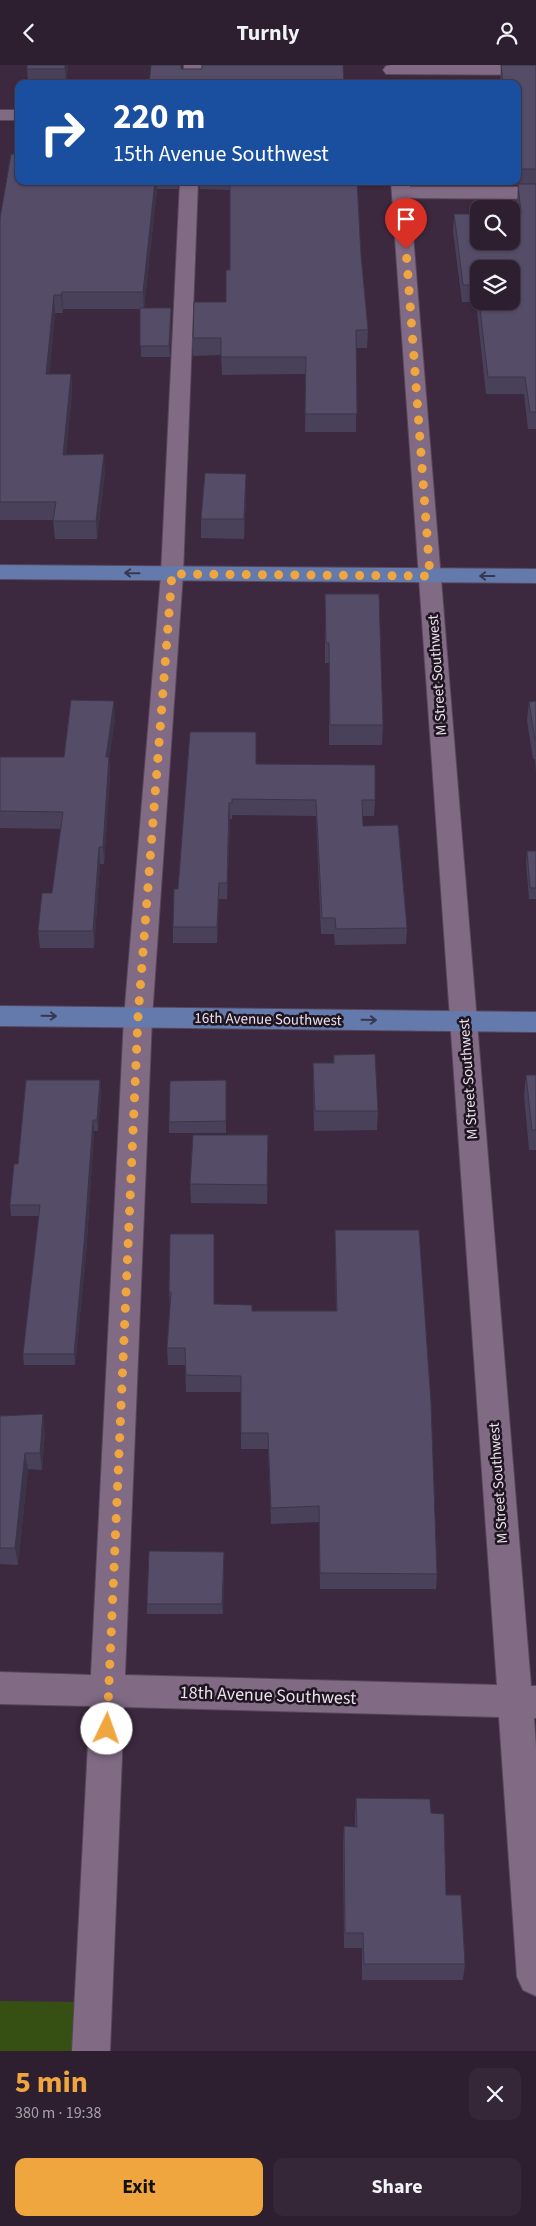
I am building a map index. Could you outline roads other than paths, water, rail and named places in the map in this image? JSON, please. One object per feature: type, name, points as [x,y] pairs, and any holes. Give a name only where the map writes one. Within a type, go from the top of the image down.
[{"type":"main road","points":[[0,572],[536,576]]},
{"type":"main road","name":"16th Avenue Southwest","points":[[0,1016],[536,1022]]},
{"type":"street","points":[[192,65],[192,80]]},
{"type":"street","points":[[392,73],[536,70]]},
{"type":"street","points":[[0,115],[15,115]]},
{"type":"street","points":[[91,2051],[109,1690],[138,1017],[172,574],[189,185]]},
{"type":"street","points":[[401,187],[536,193]]},
{"type":"street","name":"M Street Southwest","points":[[401,187],[464,1021],[525,1701],[536,1977]]},
{"type":"street","name":"18th Avenue Southwest","points":[[0,1688],[525,1701]]}]
